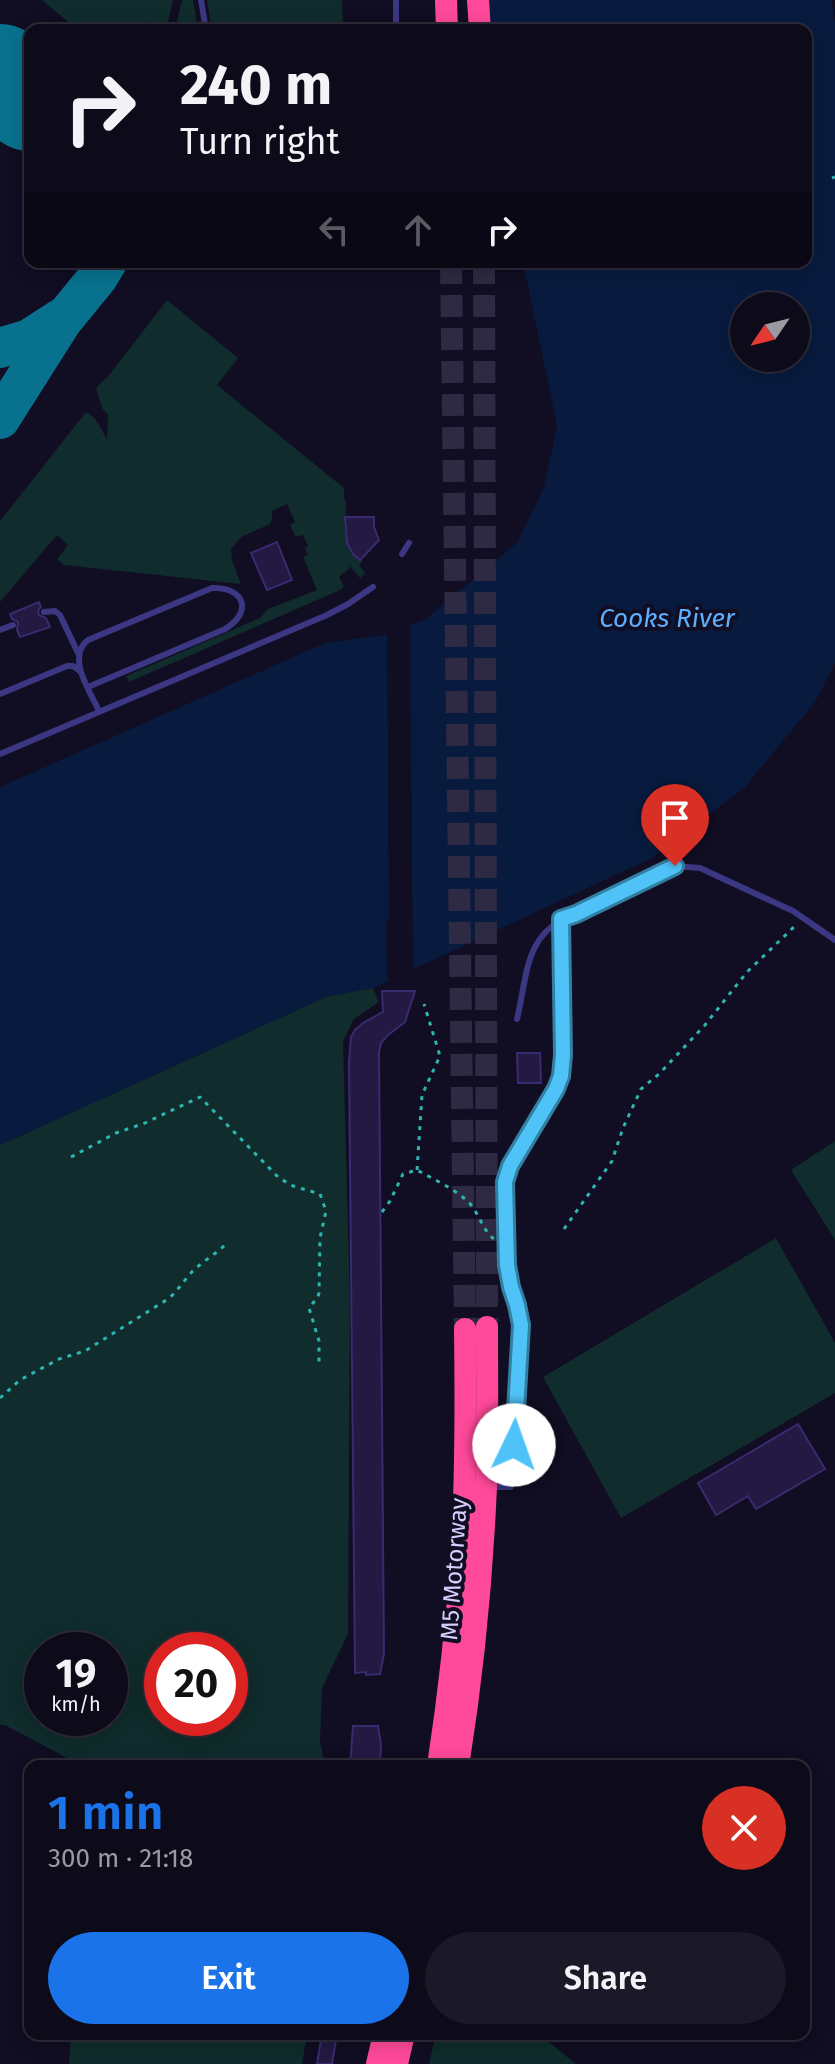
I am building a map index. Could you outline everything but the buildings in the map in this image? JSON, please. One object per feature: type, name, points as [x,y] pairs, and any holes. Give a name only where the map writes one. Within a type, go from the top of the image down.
[{"type":"highway","points":[[446,0],[447,24]]},
{"type":"highway","points":[[478,0],[480,24]]},
{"type":"highway","name":"M5 Motorway","points":[[459,1760],[475,1635],[478,1468],[476,1328]]},
{"type":"highway","name":"M5 Motorway","points":[[439,1760],[462,1545],[478,1468]]},
{"type":"highway","points":[[377,2064],[383,2040]]},
{"type":"highway","points":[[397,2064],[403,2040]]},
{"type":"lane","points":[[201,0],[205,24]]},
{"type":"lane","points":[[396,0],[396,24]]},
{"type":"lane","points":[[402,554],[409,543]]},
{"type":"lane","points":[[0,754],[327,615],[373,587]]},
{"type":"lane","points":[[78,654],[83,644],[95,637],[212,588],[226,588],[241,600],[243,607],[239,619],[225,629],[88,687]]},
{"type":"lane","points":[[44,612],[55,611],[60,615],[99,711]]},
{"type":"lane","points":[[0,630],[13,625]]},
{"type":"lane","points":[[0,694],[67,666],[76,667],[83,674]]},
{"type":"lane","points":[[517,1019],[528,962],[534,946],[547,929],[561,919],[675,866],[700,868],[793,911],[835,940]]},
{"type":"lane","points":[[478,1468],[511,1487],[515,1477],[521,1325],[511,1287],[506,1243],[505,1182],[510,1166],[561,1076],[561,919]]},
{"type":"path","points":[[564,1229],[612,1161],[641,1089],[705,1025],[747,972],[802,919]]},
{"type":"path","points":[[417,1170],[422,1095],[440,1056],[424,1004]]},
{"type":"path","points":[[71,1157],[116,1133],[200,1097],[279,1178],[320,1194],[326,1211],[320,1238],[319,1293],[309,1308],[319,1341],[319,1365]]},
{"type":"path","points":[[382,1212],[403,1174],[417,1170],[452,1190],[473,1207],[491,1238],[506,1243]]},
{"type":"path","points":[[0,1398],[20,1380],[59,1359],[85,1351],[168,1299],[194,1270],[226,1244]]},
{"type":"green space","points":[[42,0],[173,0],[167,24],[150,21],[146,24],[71,24]]},
{"type":"green space","points":[[182,0],[193,0],[197,24],[176,24]]},
{"type":"green space","points":[[207,0],[342,0],[343,24],[211,24]]},
{"type":"green space","points":[[167,300],[238,358],[217,385],[344,488],[348,541],[363,562],[359,565],[365,573],[360,578],[348,564],[350,568],[339,577],[344,587],[338,591],[129,682],[126,676],[260,618],[268,609],[317,590],[303,557],[308,555],[305,548],[308,546],[303,535],[296,537],[290,525],[295,522],[287,504],[272,511],[270,524],[241,537],[231,549],[241,584],[64,565],[57,559],[68,545],[57,535],[0,602],[0,521],[86,412],[96,420],[107,439],[108,414],[103,410],[96,389]]},
{"type":"green space","points":[[373,988],[379,1002],[354,1019],[343,1041],[350,1298],[348,1634],[322,1688],[320,1742],[324,1760],[71,1760],[26,1736],[128,1736],[128,1632],[24,1632],[24,1735],[0,1725],[0,1145],[328,996]]},
{"type":"green space","points":[[835,1141],[835,1240],[791,1170]]},
{"type":"green space","points":[[776,1238],[835,1343],[835,1393],[621,1518],[543,1377]]},
{"type":"green space","points":[[71,2040],[306,2040],[302,2064],[69,2064]]},
{"type":"green space","points":[[435,2040],[546,2040],[576,2064],[429,2064]]},
{"type":"water","name":"Cooks River","points":[[487,0],[831,0],[835,22],[835,663],[815,702],[744,788],[652,858],[373,988],[328,996],[0,1145],[0,787],[325,643],[384,635],[426,619],[517,543],[544,488],[557,426],[524,268],[812,268],[812,24],[489,24]]},
{"type":"pier","points":[[410,621],[413,974],[390,984],[386,921],[389,921],[387,629]]},
{"type":"taxiway","points":[[0,78],[24,97]]},
{"type":"taxiway","points":[[0,419],[62,321],[103,268]]},
{"type":"taxiway","points":[[0,348],[29,339],[60,319]]},
{"type":"runway","points":[[0,75],[24,95]]},
{"type":"tunnel","points":[[451,268],[465,1329]]},
{"type":"tunnel","points":[[484,268],[487,1327]]},
{"type":"route","points":[[514,1445],[521,1325],[507,1265],[505,1182],[510,1166],[561,1076],[561,919],[675,866]]}]
